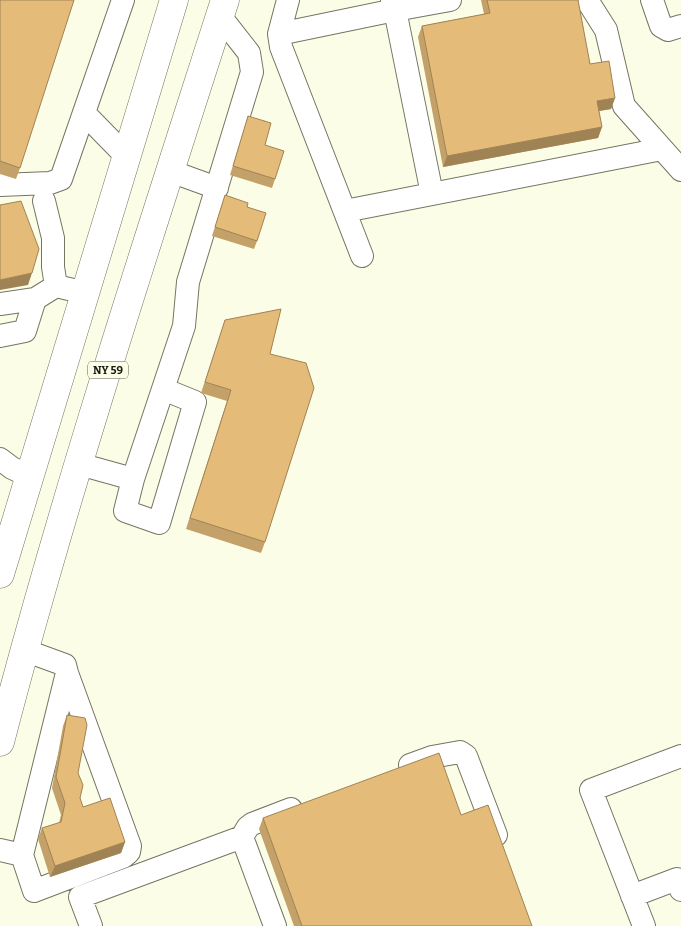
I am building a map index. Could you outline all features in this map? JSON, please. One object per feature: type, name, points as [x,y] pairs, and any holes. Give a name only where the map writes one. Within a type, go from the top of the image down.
[{"type":"main road","points":[[0,574],[174,0]]},
{"type":"main road","name":"NY 59","points":[[0,742],[24,650],[79,464],[222,8]]},
{"type":"street","points":[[0,185],[50,183],[61,179],[123,0]]},
{"type":"street","points":[[288,0],[279,34],[281,47],[362,256]]},
{"type":"street","points":[[279,34],[394,5],[450,0]]},
{"type":"street","points":[[587,0],[606,30],[624,106],[681,170]]},
{"type":"street","points":[[652,0],[661,26],[668,30],[681,26]]},
{"type":"street","points":[[394,5],[432,194]]},
{"type":"street","points":[[163,389],[195,402],[159,523],[125,511],[133,479],[163,389],[184,326],[188,282],[252,72],[248,53],[222,8]]},
{"type":"street","points":[[84,113],[127,157]]},
{"type":"street","points":[[345,212],[662,149]]},
{"type":"street","points":[[170,172],[217,188]]},
{"type":"street","points":[[44,201],[53,238],[53,267],[56,286]]},
{"type":"street","points":[[0,304],[35,299],[56,286],[86,293]]},
{"type":"street","points":[[0,336],[25,331],[35,299]]},
{"type":"street","points":[[0,458],[12,468],[29,476]]},
{"type":"street","points":[[79,464],[133,479]]},
{"type":"street","points":[[24,650],[65,665],[130,846],[129,852],[123,857],[34,891],[22,855],[67,673]]},
{"type":"street","points":[[387,773],[432,757],[460,752],[466,756],[503,855]]},
{"type":"street","points":[[644,926],[591,790],[681,756]]},
{"type":"street","points":[[90,926],[80,897],[242,837],[248,827],[257,822],[306,803]]},
{"type":"street","points":[[242,837],[275,926]]},
{"type":"street","points":[[0,850],[22,855]]},
{"type":"street","points":[[632,896],[677,879],[681,890]]},
{"type":"building","points":[[0,0],[74,0],[20,168],[0,161]]},
{"type":"building","points":[[487,0],[578,0],[590,64],[609,61],[615,98],[597,101],[602,127],[447,156],[422,26],[490,13]]},
{"type":"building","points":[[248,116],[271,123],[265,145],[284,151],[275,179],[233,166]]},
{"type":"building","points":[[225,195],[248,203],[247,207],[266,213],[257,241],[215,227]]},
{"type":"building","points":[[21,201],[39,249],[32,273],[0,280],[0,205]]},
{"type":"building","points":[[281,309],[270,354],[306,363],[314,388],[265,542],[190,518],[231,390],[205,382],[225,320]]},
{"type":"building","points":[[67,715],[85,718],[87,725],[78,773],[83,785],[80,798],[83,807],[110,798],[125,842],[55,866],[42,828],[61,822],[65,803],[56,777]]},
{"type":"building","points":[[439,753],[461,815],[488,805],[532,926],[302,926],[263,818]]}]
